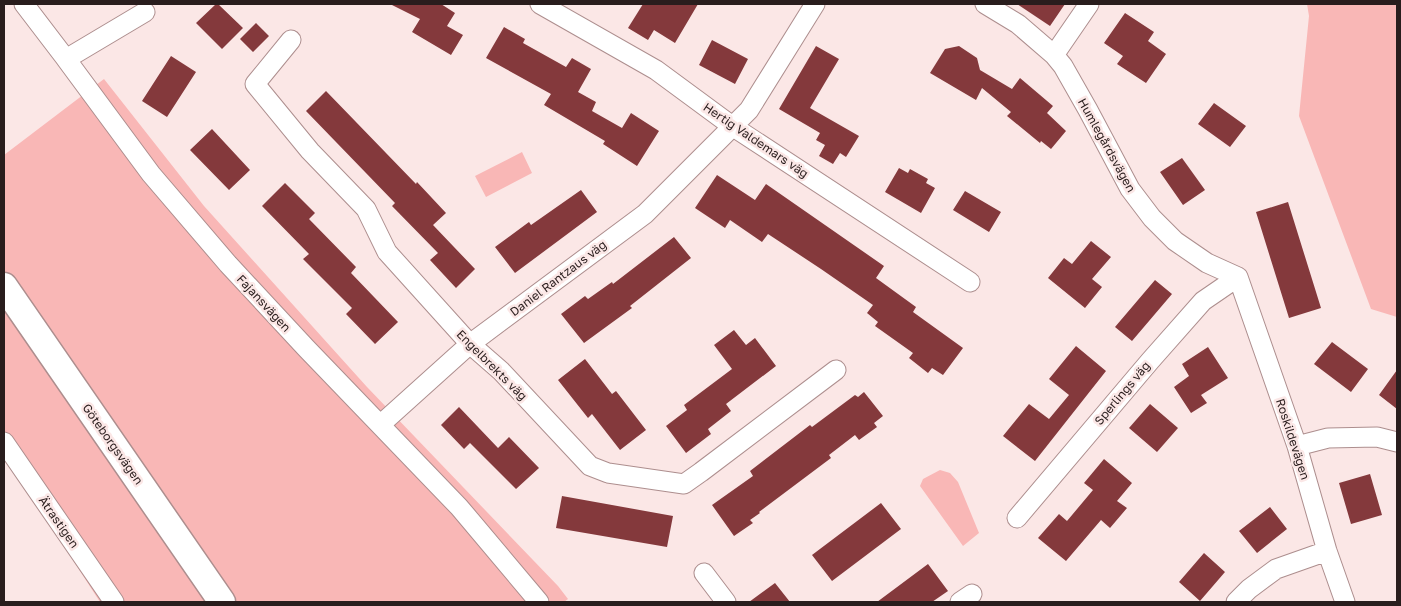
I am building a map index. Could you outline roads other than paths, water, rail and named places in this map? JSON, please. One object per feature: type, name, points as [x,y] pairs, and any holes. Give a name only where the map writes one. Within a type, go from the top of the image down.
[{"type":"main road","name":"Göteborgsvägen","points":[[4,286],[222,602]]},
{"type":"street","name":"Fajansvägen","points":[[24,4],[151,174],[228,264],[459,507],[539,602]]},
{"type":"street","name":"Hertig Valdemars väg","points":[[542,4],[656,70],[732,126],[970,282]]},
{"type":"street","points":[[732,126],[750,110],[815,4]]},
{"type":"street","name":"Humlegårdsvägen","points":[[985,4],[1018,24],[1054,55],[1063,66],[1130,189],[1152,218],[1175,241],[1199,258],[1238,277]]},
{"type":"street","points":[[1054,55],[1089,4]]},
{"type":"street","points":[[66,59],[145,12]]},
{"type":"street","name":"Engelbrekts väg","points":[[291,40],[254,84],[310,151],[366,209],[387,252],[470,344],[501,371],[590,466],[608,473],[684,484],[836,370]]},
{"type":"street","name":"Daniel Rantzaus väg","points":[[380,425],[470,344],[645,214],[732,126]]},
{"type":"street","name":"Roskildevägen","points":[[1238,277],[1297,446],[1327,551],[1345,602]]},
{"type":"street","name":"Sperlings väg","points":[[1017,518],[1150,360],[1203,301],[1238,277]]},
{"type":"street","points":[[1297,446],[1328,438],[1377,437],[1397,442]]},
{"type":"street","name":"Ätrastigen","points":[[4,442],[114,602]]},
{"type":"street","points":[[1236,602],[1249,589],[1276,569],[1327,551]]},
{"type":"street","points":[[704,573],[726,602]]}]
